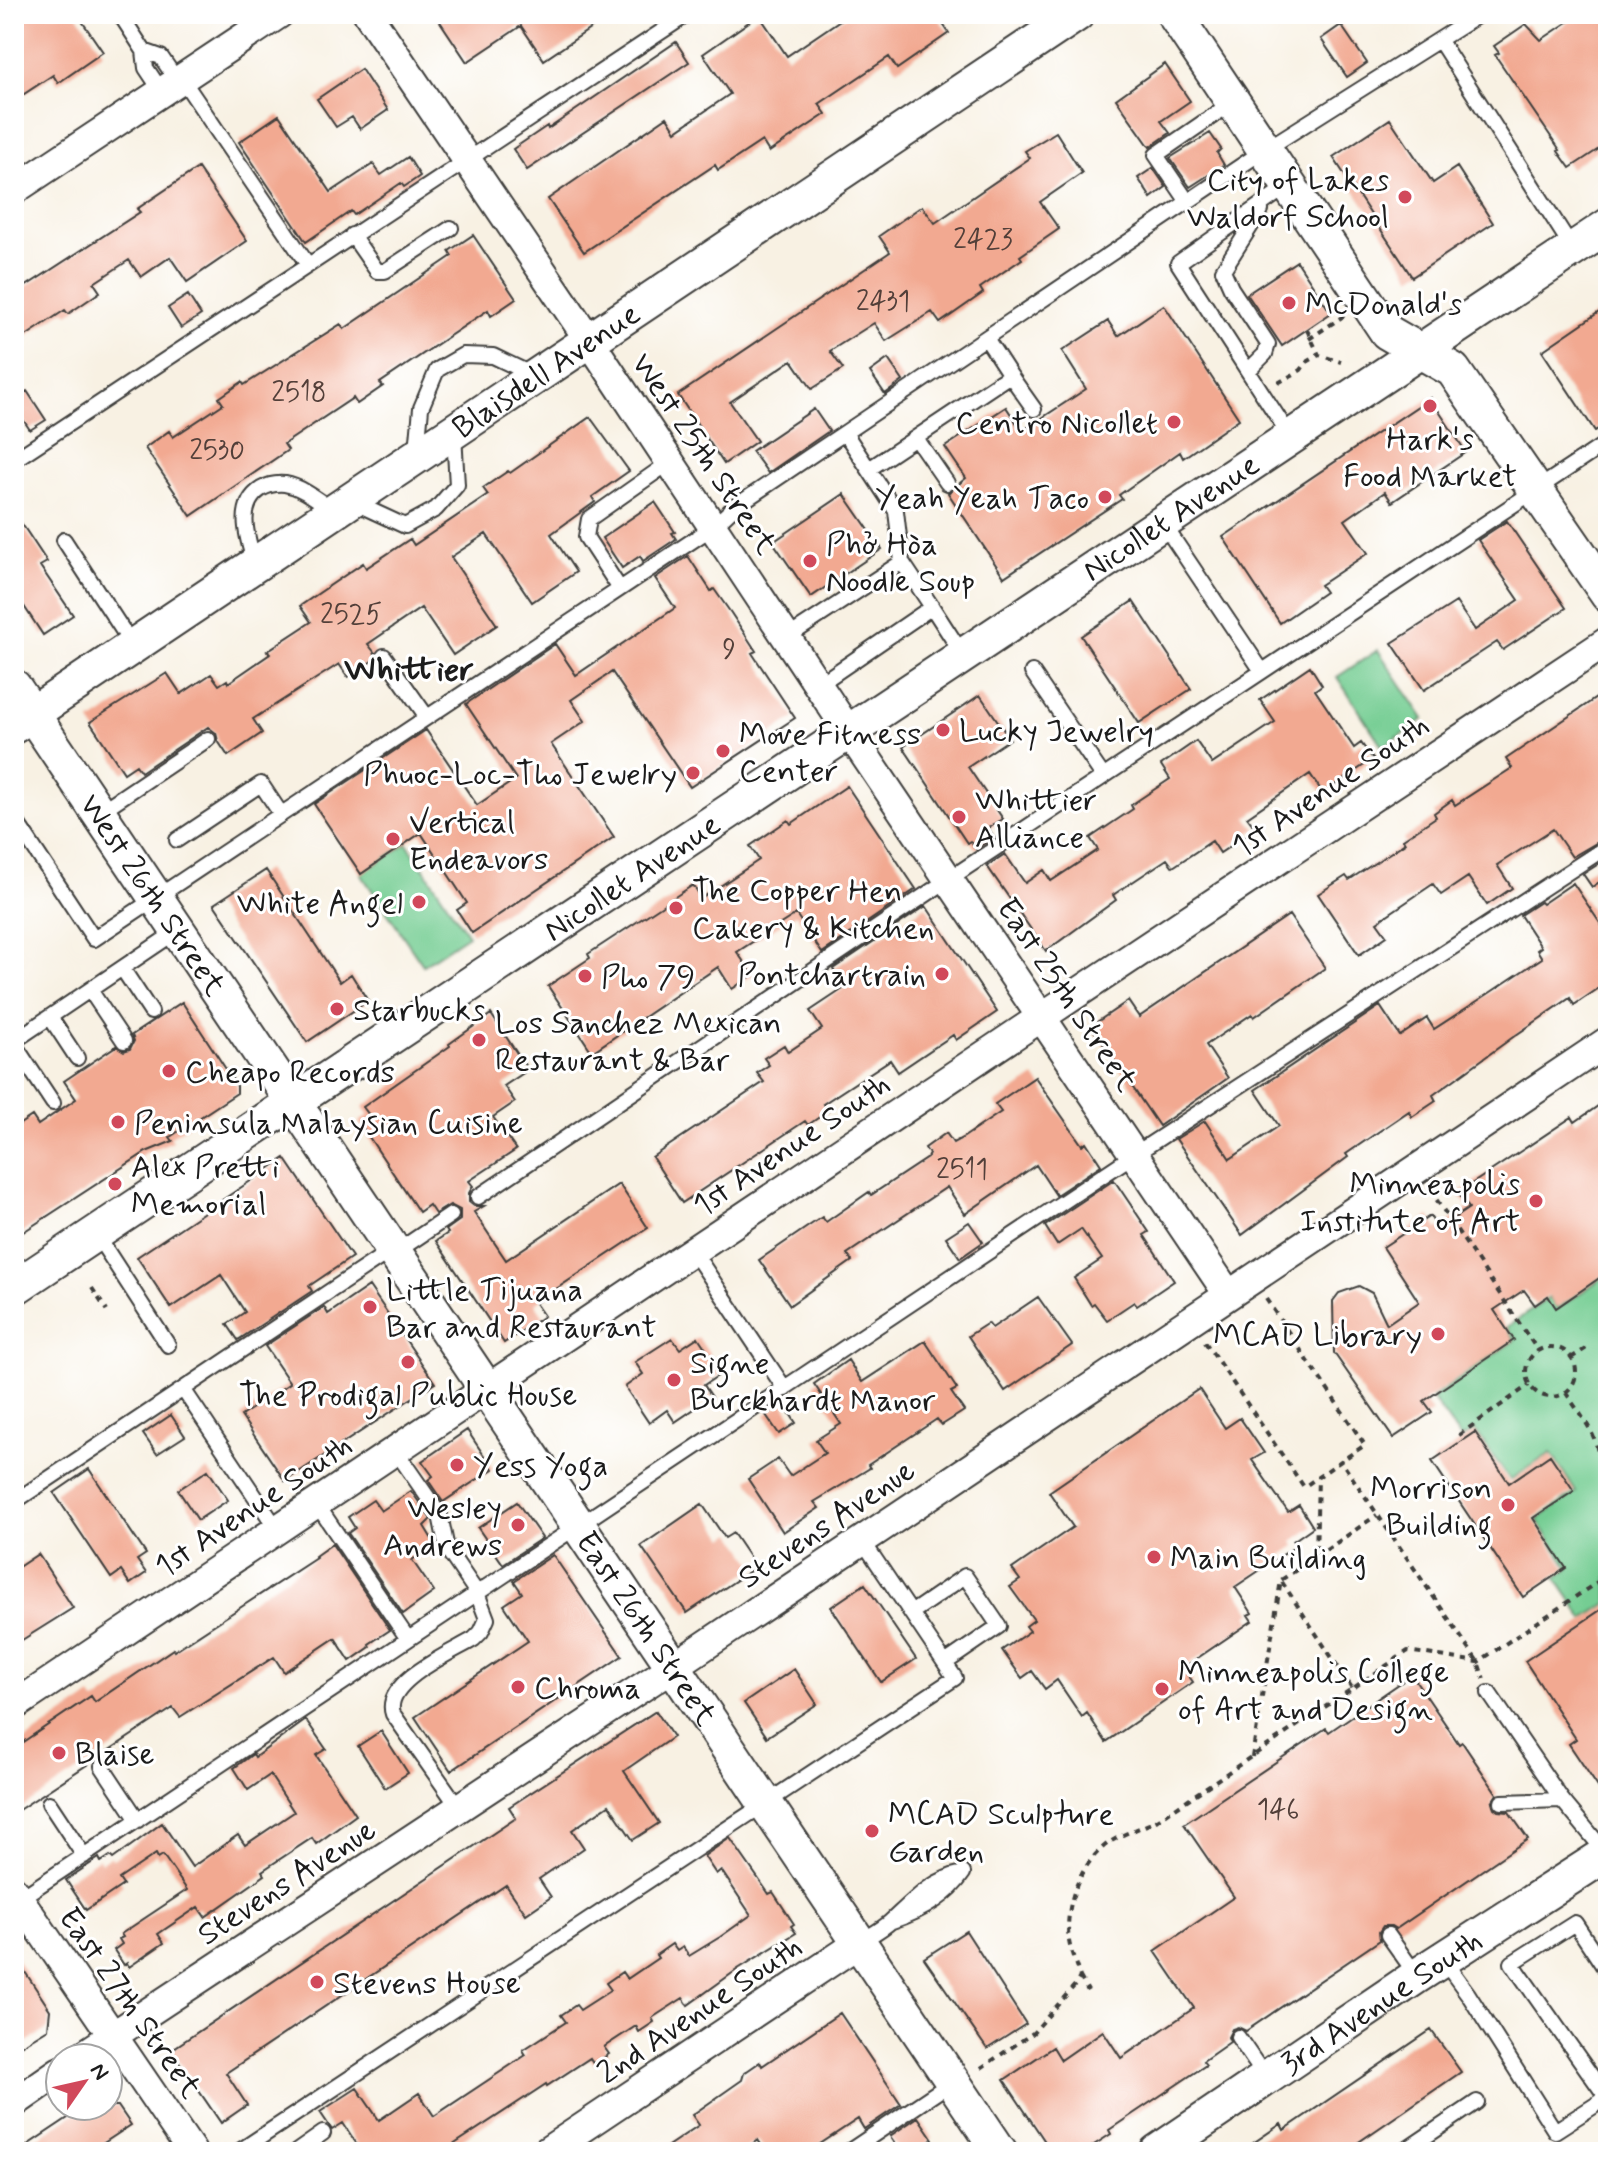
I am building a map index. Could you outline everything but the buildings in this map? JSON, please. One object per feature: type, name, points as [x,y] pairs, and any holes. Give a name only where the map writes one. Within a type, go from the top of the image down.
[{"type":"street","points":[[14,190],[279,14]]},
{"type":"street","name":"West 25th Street","points":[[368,14],[849,732]]},
{"type":"street","name":"Blaisdell Avenue","points":[[20,709],[133,647],[1077,14]]},
{"type":"street","points":[[1174,14],[1266,149],[1279,192],[1387,332],[1453,370],[1608,595]]},
{"type":"street","name":"Nicollet Avenue","points":[[15,1286],[1608,226]]},
{"type":"street","name":"1st Avenue South","points":[[14,1706],[1608,641]]},
{"type":"street","name":"West 26th Street","points":[[20,709],[98,813],[293,1103]]},
{"type":"street","name":"East 25th Street","points":[[849,732],[1228,1294]]},
{"type":"street","name":"Stevens Avenue","points":[[103,2042],[672,1667],[1608,1041]]},
{"type":"street","name":"East 26th Street","points":[[293,1103],[859,1943],[967,2075],[1000,2152]]},
{"type":"street","name":"3rd Avenue South","points":[[1157,2152],[1430,1968],[1608,1854]]},
{"type":"street","name":"East 27th Street","points":[[20,1909],[113,2035],[192,2152]]},
{"type":"street","name":"2nd Avenue South","points":[[546,2152],[859,1943]]},
{"type":"street","points":[[14,2103],[44,2082]]},
{"type":"lane","points":[[120,14],[144,51],[161,57],[174,84],[308,265]]},
{"type":"lane","points":[[14,460],[688,14]]},
{"type":"lane","points":[[14,818],[94,939],[713,527],[733,508],[1266,149],[1480,14]]},
{"type":"lane","points":[[1440,41],[1573,249]]},
{"type":"lane","points":[[1188,202],[1156,155],[1233,102]]},
{"type":"lane","points":[[1279,192],[1178,263],[1290,436]]},
{"type":"lane","points":[[1248,371],[1265,354],[1268,344],[1231,288],[1223,270],[1279,192]]},
{"type":"lane","points":[[352,235],[377,271],[385,271],[451,228]]},
{"type":"lane","points":[[986,338],[1034,409]]},
{"type":"lane","points":[[416,456],[421,408],[437,370],[463,355],[493,356],[535,376]]},
{"type":"lane","points":[[869,469],[1010,375]]},
{"type":"lane","points":[[255,565],[246,513],[248,502],[264,487],[287,484],[405,526],[436,509],[457,485],[454,431]]},
{"type":"lane","points":[[845,433],[896,511],[902,562],[963,656]]},
{"type":"lane","points":[[916,438],[947,483]]},
{"type":"lane","points":[[478,1197],[1103,776],[1608,442]]},
{"type":"lane","points":[[620,589],[586,537],[589,519],[670,462]]},
{"type":"lane","points":[[1162,522],[1262,671]]},
{"type":"lane","points":[[64,540],[133,647]]},
{"type":"lane","points":[[786,638],[902,562]]},
{"type":"lane","points":[[818,685],[932,607]]},
{"type":"lane","points":[[384,656],[427,717]]},
{"type":"lane","points":[[1032,672],[1103,776]]},
{"type":"lane","points":[[98,813],[208,739]]},
{"type":"lane","points":[[177,840],[261,784],[281,814]]},
{"type":"lane","points":[[20,1909],[84,1856],[408,1639],[1135,1154],[1608,846]]},
{"type":"lane","points":[[53,1103],[14,1042],[178,931]]},
{"type":"lane","points":[[122,968],[151,1012]]},
{"type":"lane","points":[[90,990],[124,1041]]},
{"type":"lane","points":[[50,1017],[77,1058]]},
{"type":"lane","points":[[14,1502],[451,1215]]},
{"type":"lane","points":[[95,1234],[168,1345]]},
{"type":"lane","points":[[693,1251],[785,1389]]},
{"type":"lane","points":[[183,1389],[277,1529]]},
{"type":"lane","points":[[395,1450],[440,1515],[447,1549],[477,1593],[487,1619],[481,1632],[407,1679],[391,1702],[393,1714],[459,1808]]},
{"type":"lane","points":[[316,1503],[408,1639]]},
{"type":"lane","points":[[238,2152],[955,1678],[862,1540]]},
{"type":"lane","points":[[911,1613],[965,1576],[999,1626],[945,1663]]},
{"type":"lane","points":[[1489,1693],[1562,1800],[1608,1854]]},
{"type":"lane","points":[[102,1766],[138,1820]]},
{"type":"lane","points":[[1502,1802],[1562,1800]]},
{"type":"lane","points":[[49,1803],[84,1856]]},
{"type":"lane","name":"2nd Avenue South","points":[[859,1943],[947,1876],[963,1873],[954,1887],[944,1894],[913,1914],[890,1922]]},
{"type":"lane","points":[[1388,1935],[1468,1994],[1555,2131],[1607,2097],[1512,1963],[1575,1923],[1608,1973]]},
{"type":"lane","points":[[1238,2037],[1266,2078]]},
{"type":"lane","points":[[848,2152],[967,2075]]},
{"type":"lane","points":[[1403,2152],[1477,2102]]},
{"type":"lane","points":[[296,2152],[323,2133]]},
{"type":"path","points":[[1309,339],[1347,314]]},
{"type":"path","points":[[1307,330],[1319,355],[1341,362]]},
{"type":"path","points":[[1293,374],[1319,355]]},
{"type":"path","points":[[1428,1187],[1538,1351]]},
{"type":"path","points":[[92,1288],[107,1311]]},
{"type":"path","points":[[1203,1338],[1304,1487],[1365,1445],[1264,1297]]},
{"type":"path","points":[[1571,1358],[1590,1346]]},
{"type":"path","points":[[1554,1348],[1571,1358],[1576,1370],[1575,1378],[1566,1393],[1542,1396],[1529,1385],[1528,1362],[1538,1351],[1554,1348]]},
{"type":"path","points":[[1459,1435],[1529,1385]]},
{"type":"path","points":[[1566,1393],[1597,1446],[1600,1495],[1608,1521]]},
{"type":"path","points":[[1341,1461],[1478,1662],[1489,1693]]},
{"type":"path","points":[[1316,1557],[1318,1477]]},
{"type":"path","points":[[1252,1757],[1281,1580],[1377,1515]]},
{"type":"path","points":[[1088,1991],[1069,1943],[1071,1901],[1077,1883],[1096,1853],[1112,1841],[1156,1821],[1408,1651],[1478,1662],[1608,1575]]},
{"type":"path","points":[[1281,1580],[1353,1689]]},
{"type":"path","points":[[967,2075],[1033,2033],[1080,1977]]},
{"type":"green space","points":[[1378,650],[1424,719],[1383,747],[1337,677]]},
{"type":"green space","points":[[407,843],[468,935],[423,965],[361,874]]},
{"type":"green space","points":[[1608,1274],[1608,1603],[1584,1619],[1556,1578],[1569,1568],[1537,1520],[1576,1492],[1551,1453],[1510,1480],[1475,1430],[1461,1439],[1432,1398],[1515,1340],[1507,1327],[1549,1298],[1557,1309]]},
{"type":"place","name":"City of Lakes Waldorf School","points":[[1405,197]]},
{"type":"place","name":"McDonald's","points":[[1289,303]]},
{"type":"place","name":"Hark's Food Market","points":[[1430,406]]},
{"type":"place","name":"Centro Nicollet","points":[[1174,422]]},
{"type":"place","name":"Yeah Yeah Taco","points":[[1105,497]]},
{"type":"place","name":"Phở Hòa Noodle Soup","points":[[810,561]]},
{"type":"place","name":"Lucky Jewelry","points":[[943,730]]},
{"type":"place","name":"Move Fitness Center","points":[[723,751]]},
{"type":"place","name":"Phuoc-Loc-Tho Jewelry","points":[[693,773]]},
{"type":"place","name":"Whittier Alliance","points":[[959,817]]},
{"type":"place","name":"Vertical Endeavors","points":[[393,839]]},
{"type":"place","name":"White Angel","points":[[419,902]]},
{"type":"place","name":"The Copper Hen Cakery & Kitchen","points":[[676,908]]},
{"type":"place","name":"Pontchartrain","points":[[942,974]]},
{"type":"place","name":"Pho 79","points":[[585,976]]},
{"type":"place","name":"Starbucks","points":[[337,1009]]},
{"type":"place","name":"Los Sanchez Mexican Restaurant & Bar","points":[[479,1040]]},
{"type":"place","name":"Cheapo Records","points":[[169,1071]]},
{"type":"place","name":"Peninsula Malaysian Cuisine","points":[[118,1122]]},
{"type":"place","name":"Alex Pretti Memorial","points":[[115,1184]]},
{"type":"place","name":"Minneapolis Institute of Art","points":[[1536,1201]]},
{"type":"place","name":"Little Tijuana Bar and Restaurant","points":[[370,1307]]},
{"type":"place","name":"MCAD Library","points":[[1438,1334]]},
{"type":"place","name":"The Prodigal Public House","points":[[408,1362]]},
{"type":"place","name":"Signe Burckhardt Manor","points":[[674,1380]]},
{"type":"place","name":"Yess Yoga","points":[[457,1465]]},
{"type":"place","name":"Morrison Building","points":[[1508,1505]]},
{"type":"place","name":"Wesley Andrews","points":[[518,1525]]},
{"type":"place","name":"Main Building","points":[[1154,1557]]},
{"type":"place","name":"Chroma","points":[[518,1687]]},
{"type":"place","name":"Minneapolis College of Art and Design","points":[[1162,1689]]},
{"type":"place","name":"Blaise","points":[[59,1753]]},
{"type":"place","name":"MCAD Sculpture Garden","points":[[872,1831]]},
{"type":"place","name":"Stevens House","points":[[317,1982]]},
{"type":"district","name":"Whittier","points":[[409,668]]}]
